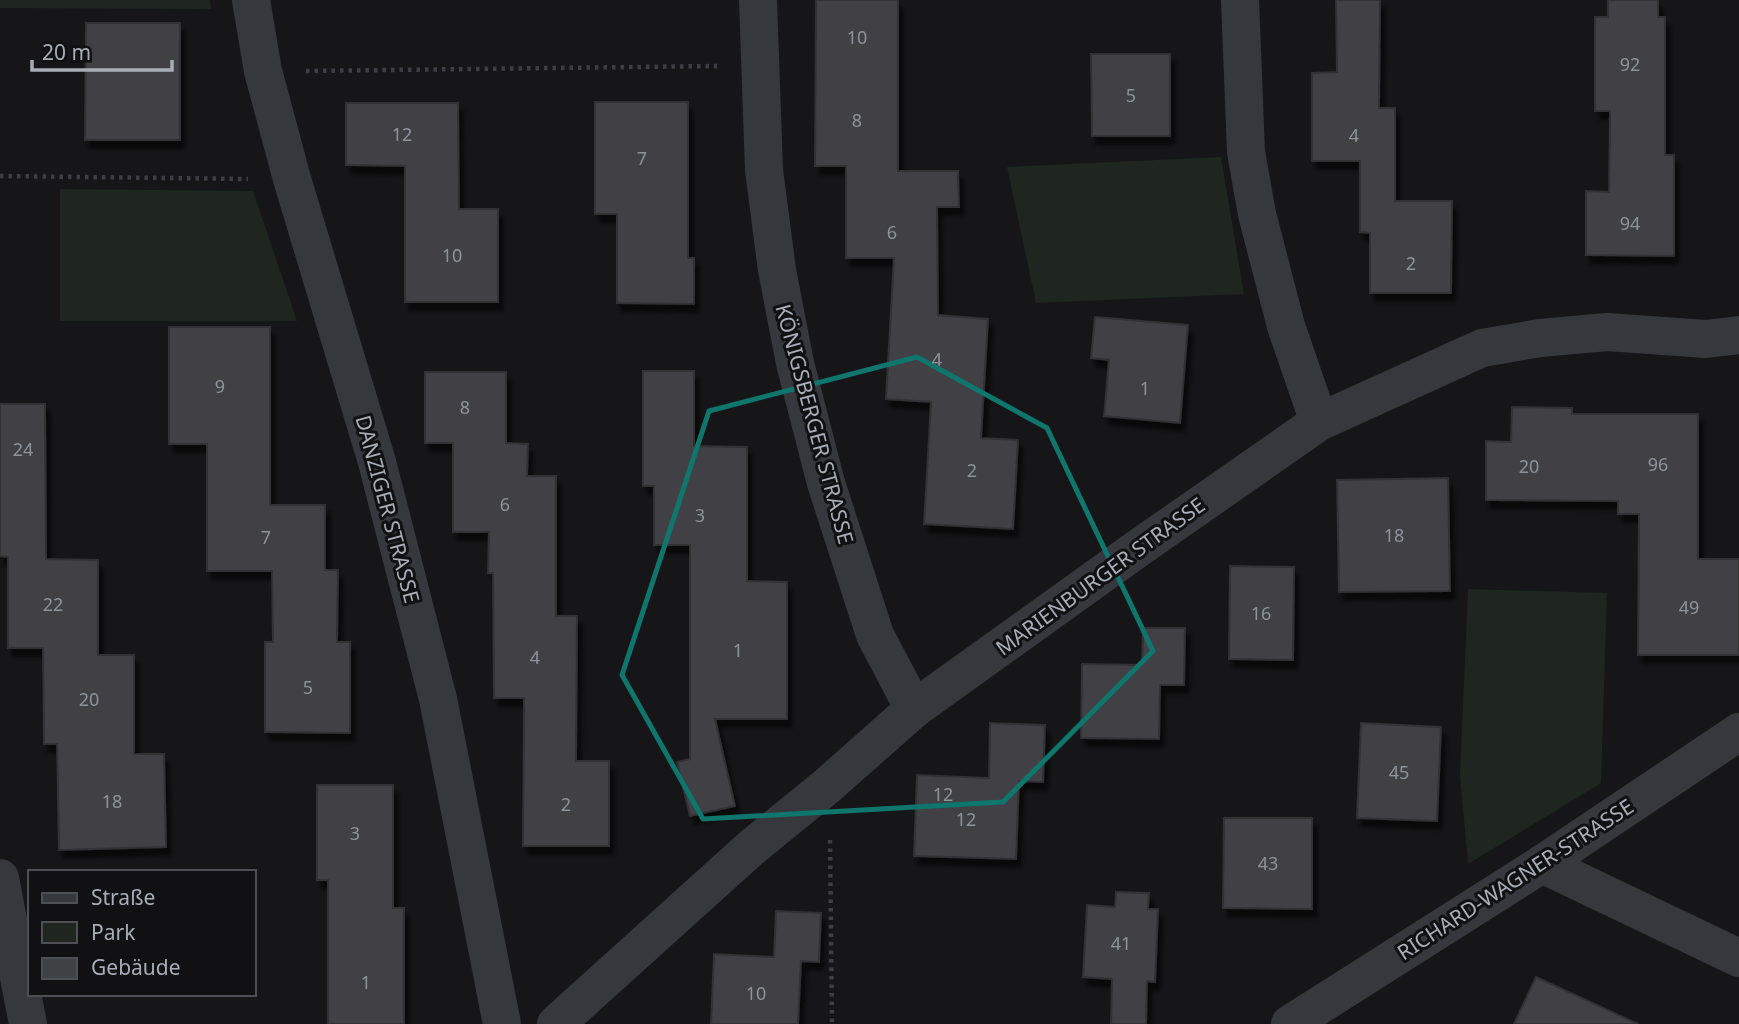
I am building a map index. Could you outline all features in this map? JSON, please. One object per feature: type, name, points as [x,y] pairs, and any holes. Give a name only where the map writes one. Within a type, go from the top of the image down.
[{"type":"street","name":"DANZIGER STRASSE","points":[[251,0],[263,71],[292,179],[377,461],[439,699],[502,1024]]},
{"type":"street","name":"KÖNIGSBERGER STRASSE","points":[[758,0],[764,170],[777,270],[794,363],[826,483],[875,635],[914,709]]},
{"type":"street","points":[[1240,0],[1246,152],[1257,214],[1286,326],[1319,422]]},
{"type":"street","name":"MARIENBURGER STRASSE","points":[[556,1024],[751,848],[827,786],[914,709],[1319,422],[1482,348],[1540,338],[1607,332],[1706,339],[1739,335]]},
{"type":"street","name":"RICHARD-WAGNER-STRASSE","points":[[1290,1024],[1542,864],[1739,732]]},
{"type":"street","points":[[1542,864],[1739,958]]},
{"type":"street","points":[[0,878],[27,1024]]},
{"type":"path","points":[[263,71],[759,65]]},
{"type":"path","points":[[0,176],[292,179]]},
{"type":"path","points":[[827,786],[832,1024]]},
{"type":"highlighted area","points":[[917,357],[1047,428],[1153,651],[1003,802],[703,819],[622,675],[709,411]]},
{"type":"green space","points":[[0,0],[210,0],[211,9],[0,8]]},
{"type":"green space","points":[[1221,157],[1244,294],[1036,303],[1007,167]]},
{"type":"green space","points":[[60,189],[253,191],[297,321],[60,321]]},
{"type":"green space","points":[[1468,589],[1607,593],[1601,783],[1468,864],[1460,776]]},
{"type":"building","points":[[816,0],[898,0],[898,171],[958,171],[959,207],[937,207],[938,315],[988,319],[981,438],[1018,440],[1013,529],[924,524],[931,402],[886,399],[894,258],[846,258],[846,166],[815,166]]},
{"type":"building","points":[[1336,0],[1380,0],[1379,108],[1395,108],[1395,201],[1452,201],[1451,293],[1370,293],[1370,233],[1360,232],[1360,161],[1312,161],[1312,73],[1337,72]]},
{"type":"building","points":[[1608,0],[1658,0],[1658,17],[1665,17],[1665,155],[1674,155],[1674,256],[1586,255],[1586,191],[1609,192],[1610,111],[1595,111],[1595,17],[1608,17]]},
{"type":"building","points":[[86,23],[180,23],[180,140],[85,140]]},
{"type":"building","points":[[1091,54],[1170,54],[1170,136],[1092,136]]},
{"type":"building","points":[[595,102],[688,102],[688,258],[694,258],[694,304],[617,303],[617,214],[595,214]]},
{"type":"building","points":[[346,103],[458,103],[459,209],[498,209],[498,302],[405,302],[405,166],[346,165]]},
{"type":"building","points":[[1095,317],[1188,325],[1180,423],[1104,416],[1109,360],[1091,358]]},
{"type":"building","points":[[169,327],[270,327],[270,505],[325,505],[325,570],[338,570],[337,642],[350,642],[350,733],[265,732],[265,642],[273,642],[272,571],[207,571],[207,444],[169,444]]},
{"type":"building","points":[[643,371],[694,371],[694,446],[747,447],[747,581],[787,582],[787,719],[715,719],[735,806],[690,816],[677,762],[690,759],[690,545],[654,545],[654,486],[643,486]]},
{"type":"building","points":[[425,372],[506,372],[506,443],[528,444],[527,476],[556,476],[556,616],[577,616],[576,761],[609,761],[609,846],[523,846],[524,698],[494,698],[493,573],[488,573],[489,532],[453,532],[453,443],[425,443]]},
{"type":"building","points":[[0,404],[45,404],[46,559],[98,560],[98,655],[134,655],[134,754],[164,754],[166,847],[59,850],[57,744],[44,744],[43,648],[8,648],[8,557],[0,556]]},
{"type":"building","points":[[1512,407],[1572,408],[1572,414],[1698,414],[1698,559],[1739,559],[1739,655],[1638,655],[1639,514],[1618,514],[1618,501],[1486,500],[1486,441],[1511,442]]},
{"type":"building","points":[[1448,478],[1450,591],[1339,592],[1337,480]]},
{"type":"building","points":[[1230,566],[1294,567],[1293,660],[1229,659]]},
{"type":"building","points":[[1143,628],[1185,628],[1184,685],[1160,685],[1159,739],[1081,738],[1082,664],[1142,665]]},
{"type":"building","points":[[990,723],[1045,725],[1043,782],[1019,781],[1016,859],[914,856],[917,775],[989,778]]},
{"type":"building","points":[[1361,723],[1441,727],[1437,821],[1357,818]]},
{"type":"building","points":[[317,785],[393,785],[393,908],[404,908],[404,1024],[328,1024],[328,880],[317,880]]},
{"type":"building","points":[[1224,818],[1312,818],[1312,909],[1223,908]]},
{"type":"building","points":[[1116,892],[1149,893],[1148,909],[1158,909],[1155,982],[1147,981],[1146,1024],[1111,1024],[1112,979],[1083,977],[1087,905],[1115,907]]},
{"type":"building","points":[[776,911],[821,913],[819,962],[801,961],[798,1024],[711,1024],[714,954],[774,957]]},
{"type":"building","points":[[1536,977],[1638,1024],[1514,1024]]}]
